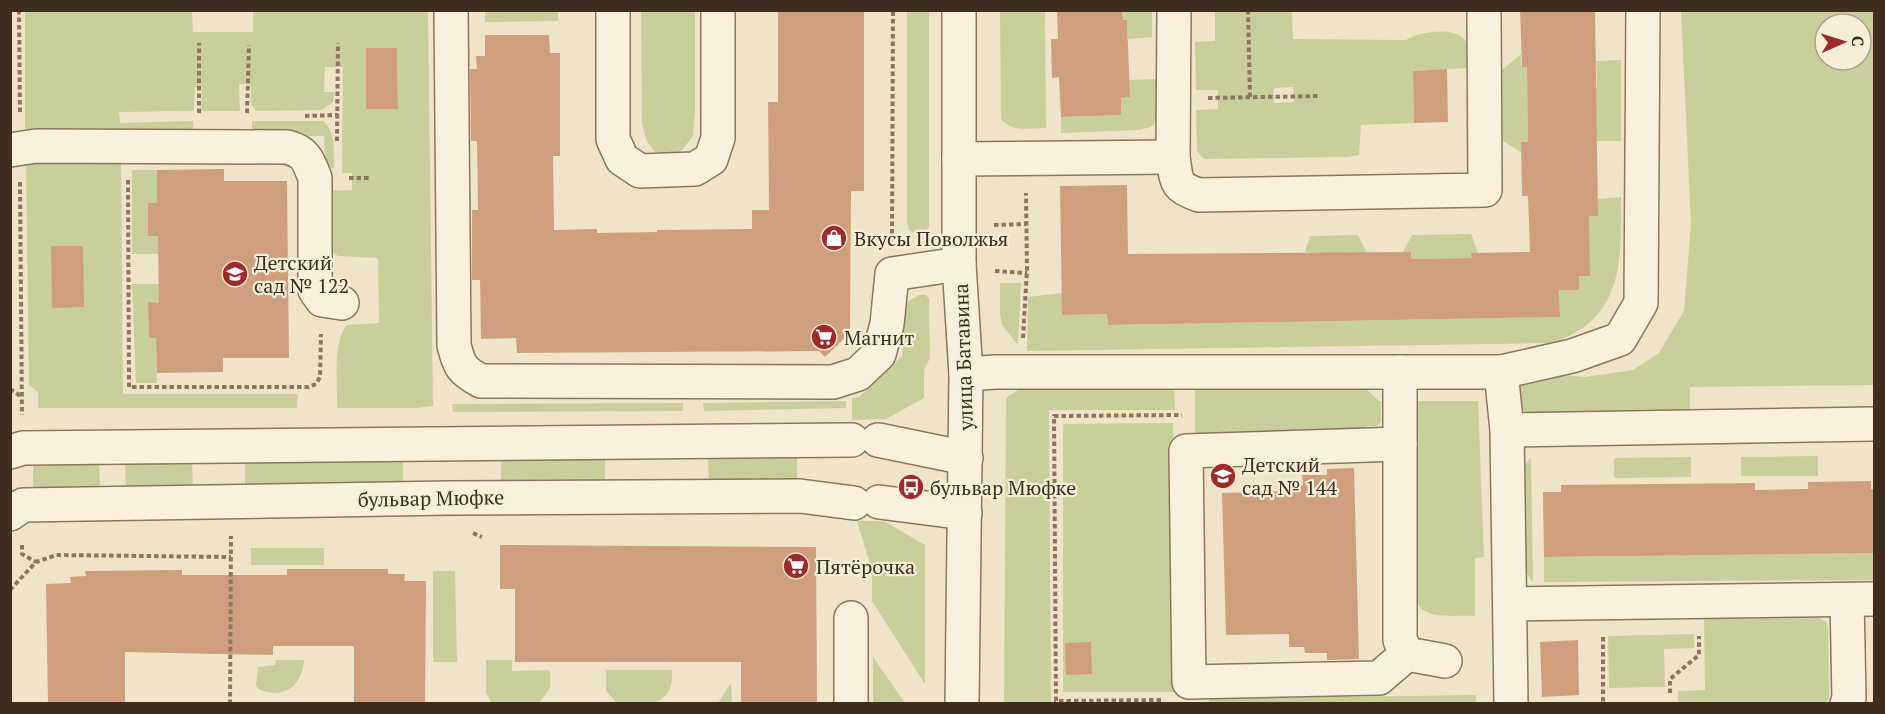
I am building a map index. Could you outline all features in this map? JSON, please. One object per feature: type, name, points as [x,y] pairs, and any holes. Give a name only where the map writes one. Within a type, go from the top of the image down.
[{"type":"street","points":[[451,10],[454,345],[458,362],[466,373],[481,381],[833,382],[858,374],[879,354],[887,324],[892,274],[959,264]]},
{"type":"street","points":[[614,10],[614,139],[622,159],[640,171],[695,169],[711,159],[718,138],[718,10]]},
{"type":"street","name":"улица Батавина","points":[[959,10],[959,264],[966,374],[963,704]]},
{"type":"street","points":[[1174,10],[1173,157],[1176,179],[1184,190],[1198,195],[1485,190],[1484,10]]},
{"type":"street","points":[[966,374],[1501,372],[1572,356],[1620,339],[1641,303],[1643,10]]},
{"type":"street","points":[[15,149],[36,146],[287,147],[300,151],[308,160],[315,177],[315,290],[332,302]]},
{"type":"street","points":[[959,159],[1173,157]]},
{"type":"street","points":[[1400,372],[1400,640],[1407,654]]},
{"type":"street","points":[[1501,372],[1507,430],[1511,704]]},
{"type":"street","points":[[1507,430],[1875,424]]},
{"type":"street","points":[[17,450],[865,440],[966,458]]},
{"type":"street","points":[[1400,444],[1186,451],[1189,682],[1379,678],[1407,654]]},
{"type":"street","name":"бульвар Мюфке","points":[[10,514],[23,506],[231,501],[800,496],[965,513]]},
{"type":"street","points":[[1510,604],[1861,600],[1847,704]]},
{"type":"street","points":[[851,618],[851,704]]},
{"type":"street","points":[[1407,654],[1445,661]]},
{"type":"path","points":[[17,450],[22,397],[15,149],[19,10]]},
{"type":"path","points":[[892,274],[893,10]]},
{"type":"path","points":[[1248,10],[1250,98]]},
{"type":"path","points":[[337,147],[338,42]]},
{"type":"path","points":[[199,43],[199,147]]},
{"type":"path","points":[[247,147],[249,45]]},
{"type":"path","points":[[1174,99],[1319,96]]},
{"type":"path","points":[[128,147],[129,387],[308,387],[316,384],[320,377],[332,302]]},
{"type":"path","points":[[1021,372],[1026,273],[1025,159]]},
{"type":"path","points":[[348,178],[369,178]]},
{"type":"path","points":[[994,225],[1026,224]]},
{"type":"path","points":[[994,271],[1026,273]]},
{"type":"path","points":[[1186,372],[1186,415],[1054,416],[1056,701],[1176,700],[1189,682]]},
{"type":"path","points":[[10,389],[22,397]]},
{"type":"path","points":[[230,704],[231,501]]},
{"type":"path","points":[[22,554],[36,562]]},
{"type":"path","points":[[10,590],[36,562],[56,555],[231,557]]},
{"type":"path","points":[[1670,693],[1670,679],[1699,655],[1698,602]]},
{"type":"path","points":[[1603,603],[1604,704]]},
{"type":"green space","points":[[25,11],[192,11],[193,32],[253,32],[253,11],[428,11],[433,406],[337,408],[337,364],[342,332],[347,325],[379,323],[378,258],[338,256],[330,251],[325,191],[352,190],[352,173],[342,173],[343,67],[325,67],[324,92],[335,92],[333,102],[322,110],[257,111],[252,103],[251,85],[239,84],[240,111],[201,111],[202,87],[195,87],[194,111],[119,112],[120,123],[193,121],[193,136],[29,131],[25,128]],"holes":[[[366,48],[397,48],[398,109],[366,109]]]},
{"type":"green space","points":[[485,11],[558,11],[558,21],[485,22]]},
{"type":"green space","points":[[641,11],[695,11],[693,136],[682,150],[674,155],[663,156],[655,152],[647,142],[642,123]]},
{"type":"green space","points":[[907,11],[929,11],[929,227],[920,234],[909,230],[907,222]]},
{"type":"green space","points":[[1000,11],[1045,11],[1046,128],[1016,128],[1001,119]]},
{"type":"green space","points":[[1122,11],[1152,11],[1152,37],[1128,39],[1127,20],[1123,20]]},
{"type":"green space","points":[[1215,11],[1292,11],[1293,39],[1406,40],[1427,33],[1453,33],[1467,43],[1469,68],[1413,71],[1414,123],[1361,125],[1359,155],[1204,159],[1197,151],[1196,110],[1218,109],[1218,90],[1196,90],[1195,42],[1215,41]],"holes":[[[1293,87],[1294,102],[1274,103],[1274,88]]]},
{"type":"green space","points":[[1681,11],[1874,11],[1874,385],[1690,387],[1690,412],[1519,415],[1518,378],[1553,374],[1585,377],[1633,370],[1659,353],[1684,311],[1691,224]]},
{"type":"green space","points":[[1521,54],[1521,66],[1527,67],[1528,142],[1521,142],[1521,152],[1503,141],[1502,70]]},
{"type":"green space","points":[[1621,60],[1621,141],[1597,141],[1590,87],[1597,87],[1596,61]]},
{"type":"green space","points":[[1156,79],[1157,115],[1151,126],[1140,130],[1061,133],[1061,117],[1121,115],[1121,98],[1130,97],[1129,80]]},
{"type":"green space","points":[[252,121],[323,121],[332,136],[334,168],[325,168],[324,136],[252,136]]},
{"type":"green space","points":[[121,155],[123,394],[298,394],[297,408],[38,408],[38,392],[29,385],[26,163]]},
{"type":"green space","points":[[132,170],[157,170],[157,203],[148,203],[148,236],[161,236],[161,254],[132,254]]},
{"type":"green space","points":[[1621,197],[1620,250],[1614,285],[1597,315],[1584,327],[1555,343],[1027,351],[1028,297],[1062,293],[1063,315],[1107,314],[1108,325],[1560,317],[1559,290],[1579,290],[1579,276],[1589,276],[1589,216],[1597,199]]},
{"type":"green space","points":[[1471,234],[1478,253],[1472,253],[1472,258],[1411,259],[1403,252],[1412,235]]},
{"type":"green space","points":[[1358,235],[1367,253],[1311,259],[1311,252],[1305,252],[1310,236]]},
{"type":"green space","points":[[1000,283],[1021,283],[1018,345],[1002,325]]},
{"type":"green space","points":[[132,284],[159,284],[159,303],[148,303],[149,338],[156,338],[157,383],[136,383]]},
{"type":"green space","points":[[919,295],[926,295],[929,299],[930,358],[924,370],[924,398],[886,419],[852,420],[852,398],[859,397],[902,356],[904,307],[907,302]]},
{"type":"green space","points":[[1195,386],[1363,386],[1381,401],[1381,422],[1377,426],[1366,426],[1359,433],[1195,438]]},
{"type":"green space","points":[[1174,387],[1175,410],[1049,410],[1051,703],[1004,704],[1006,398],[1021,388]]},
{"type":"green space","points":[[846,401],[846,408],[704,411],[703,403]]},
{"type":"green space","points":[[1416,401],[1478,401],[1484,557],[1475,558],[1475,616],[1432,614],[1421,608],[1413,593],[1409,550],[1418,550]]},
{"type":"green space","points":[[683,403],[683,411],[453,412],[452,404]]},
{"type":"green space","points":[[1173,423],[1174,692],[1063,692],[1063,424]]},
{"type":"green space","points":[[1818,456],[1818,476],[1741,476],[1741,457]]},
{"type":"green space","points":[[797,457],[797,486],[709,488],[708,459]]},
{"type":"green space","points":[[1531,457],[1533,583],[1525,570],[1521,492],[1524,466]]},
{"type":"green space","points":[[1691,457],[1691,477],[1614,478],[1614,458]]},
{"type":"green space","points":[[605,459],[605,486],[501,487],[501,460]]},
{"type":"green space","points":[[245,460],[403,460],[403,488],[245,489]]},
{"type":"green space","points":[[33,461],[99,461],[100,490],[33,491]]},
{"type":"green space","points":[[125,461],[192,461],[193,490],[126,490]]},
{"type":"green space","points":[[857,521],[884,521],[925,545],[925,684],[872,601],[872,571]]},
{"type":"green space","points":[[251,548],[324,548],[324,565],[251,565]]},
{"type":"green space","points":[[1874,553],[1874,580],[1544,582],[1544,557]]},
{"type":"green space","points":[[433,571],[455,571],[457,662],[433,662]]},
{"type":"green space","points":[[1820,618],[1826,622],[1828,627],[1829,699],[1824,703],[1678,703],[1678,691],[1705,690],[1704,619]]},
{"type":"green space","points":[[1694,634],[1694,648],[1664,649],[1665,687],[1609,688],[1608,636]]},
{"type":"green space","points":[[873,657],[905,703],[873,703]]},
{"type":"green space","points":[[276,660],[304,660],[300,677],[295,684],[283,692],[267,692],[258,689],[256,685],[258,667],[275,665]]},
{"type":"green space","points":[[486,660],[512,660],[512,671],[550,670],[550,688],[539,703],[492,703],[486,693]]},
{"type":"green space","points":[[606,670],[672,670],[671,683],[668,692],[656,702],[617,703],[606,691]]},
{"type":"green space","points":[[731,683],[732,703],[718,703]]},
{"type":"green space","points":[[1476,695],[1476,704],[1209,703],[1209,699]]},
{"type":"building","points":[[778,10],[864,10],[864,191],[851,191],[850,333],[825,357],[819,351],[517,353],[516,338],[481,339],[480,280],[472,280],[472,210],[478,210],[477,141],[471,141],[470,69],[477,69],[476,56],[485,56],[485,35],[549,35],[550,53],[560,53],[560,156],[553,156],[554,230],[597,229],[597,233],[752,229],[752,210],[769,210],[768,102],[778,102]]},
{"type":"building","points":[[1057,10],[1122,10],[1123,20],[1127,20],[1130,97],[1121,98],[1121,115],[1061,117],[1059,77],[1052,78],[1051,39],[1058,39]]},
{"type":"building","points":[[1520,10],[1595,10],[1598,216],[1589,216],[1590,276],[1579,276],[1579,290],[1559,290],[1560,317],[1108,325],[1107,314],[1062,315],[1060,186],[1127,185],[1128,254],[1411,252],[1411,259],[1472,258],[1471,253],[1530,252],[1528,196],[1522,196],[1521,142],[1528,142],[1527,67],[1522,67]]},
{"type":"building","points":[[366,48],[397,48],[398,109],[366,109]]},
{"type":"building","points":[[1447,69],[1448,122],[1414,123],[1413,71]]},
{"type":"building","points":[[224,169],[224,181],[287,181],[289,358],[223,358],[223,372],[157,373],[156,338],[149,338],[148,302],[159,303],[158,236],[148,236],[148,203],[157,203],[157,170]]},
{"type":"building","points":[[51,246],[83,246],[84,307],[52,308]]},
{"type":"building","points":[[1354,468],[1359,659],[1327,660],[1327,653],[1305,653],[1304,647],[1289,647],[1289,634],[1226,635],[1222,493],[1289,491],[1288,485],[1303,485],[1302,475],[1327,475],[1327,469]]},
{"type":"building","points":[[1871,481],[1871,489],[1875,489],[1875,553],[1544,557],[1543,492],[1561,492],[1561,485],[1755,483],[1755,490],[1808,489],[1808,482]]},
{"type":"building","points":[[500,545],[816,547],[817,704],[741,704],[741,662],[515,662],[515,589],[500,589]]},
{"type":"building","points":[[287,569],[388,569],[388,574],[405,574],[404,581],[426,581],[425,704],[354,704],[354,646],[273,646],[273,655],[125,652],[125,704],[48,704],[46,584],[71,583],[70,577],[86,576],[85,571],[182,570],[182,575],[287,575]]},
{"type":"building","points":[[1578,640],[1579,695],[1542,697],[1540,642]]},
{"type":"building","points":[[1091,642],[1092,674],[1066,675],[1065,643]]},
{"type":"place","name":"Вкусы Поволжья","points":[[834,238]]},
{"type":"place","name":"Детский сад № 122","points":[[235,274]]},
{"type":"place","name":"Магнит","points":[[824,337]]},
{"type":"place","name":"Детский сад № 144","points":[[1223,476]]},
{"type":"place","name":"бульвар Мюфке","points":[[911,487]]},
{"type":"place","name":"Пятёрочка","points":[[796,566]]}]
